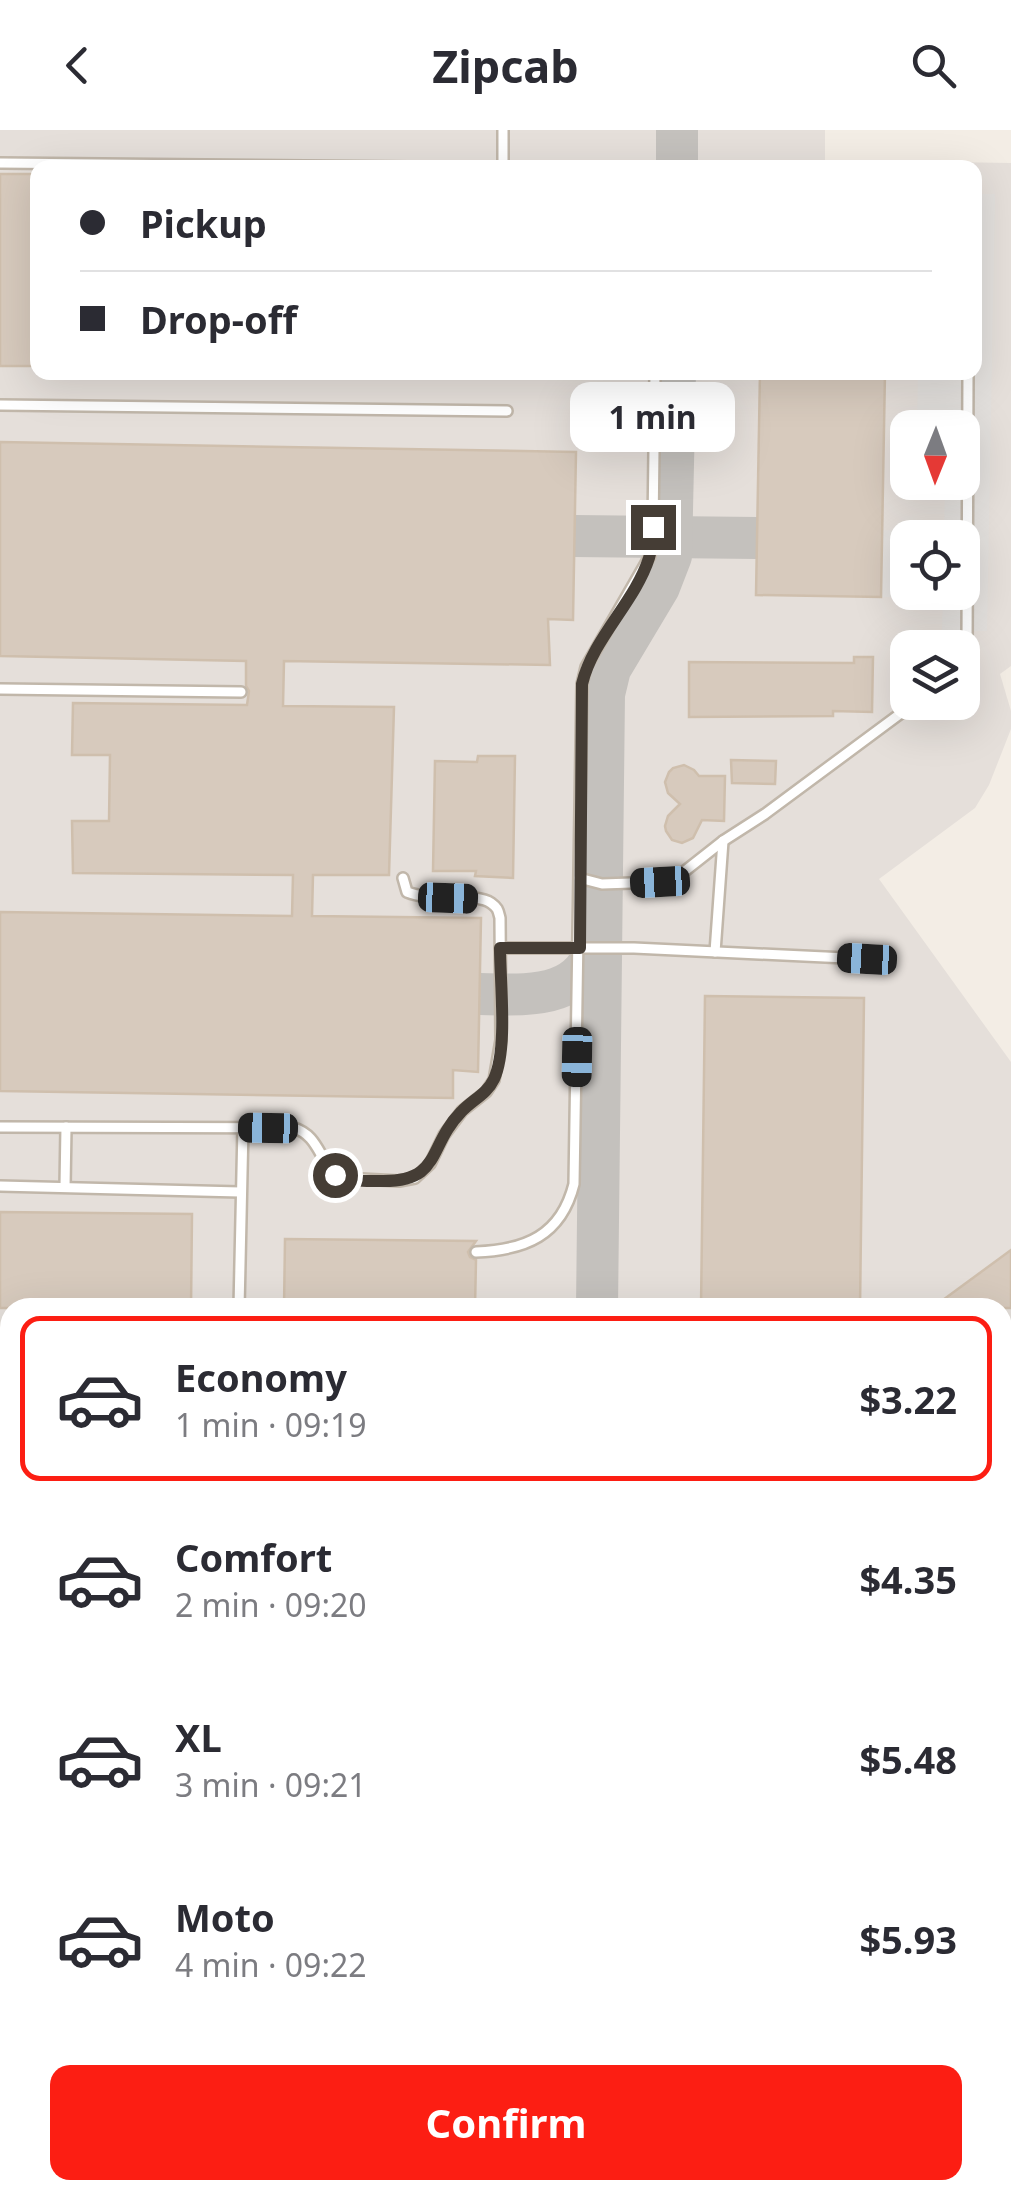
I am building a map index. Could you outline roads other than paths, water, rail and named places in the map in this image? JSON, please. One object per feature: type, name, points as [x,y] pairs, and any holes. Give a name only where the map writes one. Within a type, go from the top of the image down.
[{"type":"lane","points":[[503,160],[504,130]]},
{"type":"lane","points":[[0,163],[30,163]]},
{"type":"lane","points":[[476,1252],[510,1249],[542,1236],[570,1198],[575,1166],[582,684],[586,666],[650,556],[654,380]]},
{"type":"lane","points":[[967,630],[968,380]]},
{"type":"lane","points":[[0,405],[507,411]]},
{"type":"lane","points":[[0,690],[240,692]]},
{"type":"lane","points":[[579,878],[602,884],[676,878],[892,720]]},
{"type":"lane","points":[[715,952],[723,841]]},
{"type":"lane","points":[[0,1126],[294,1128],[313,1138],[328,1167],[342,1178],[415,1178],[430,1164],[444,1135],[462,1111],[486,1092],[494,1080],[501,1040],[500,918],[497,908],[487,900],[420,898],[407,892],[403,878]]},
{"type":"lane","points":[[500,948],[634,948],[867,959]]},
{"type":"lane","points":[[65,1187],[66,1127]]},
{"type":"lane","points":[[239,1298],[243,1128]]},
{"type":"lane","points":[[0,1186],[240,1192]]}]
